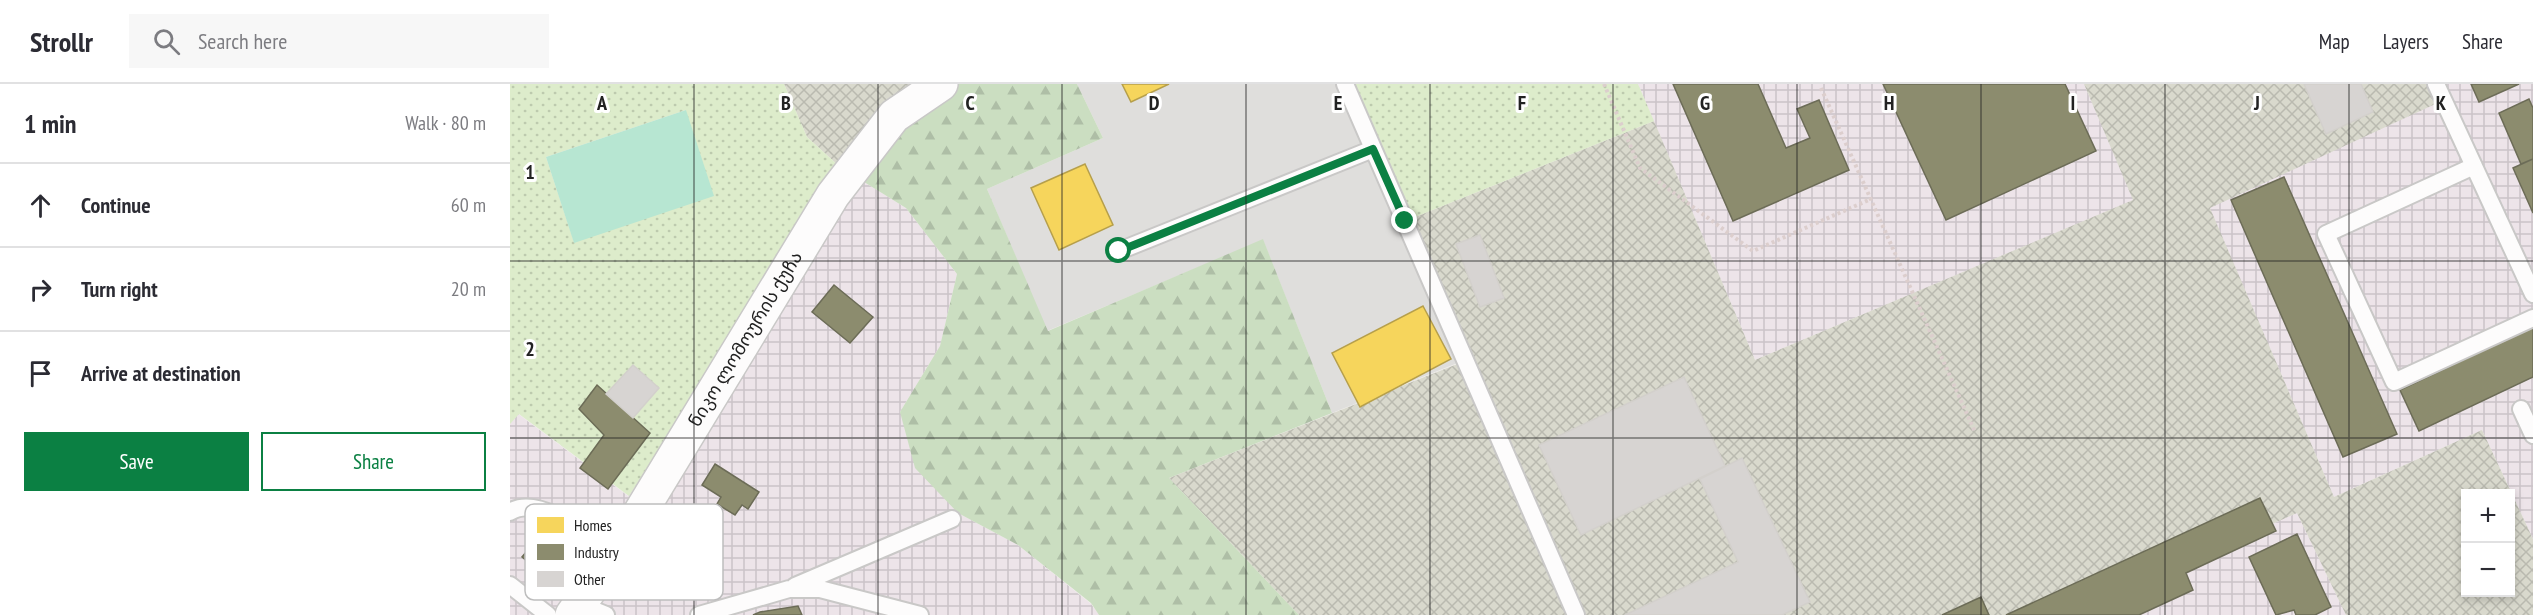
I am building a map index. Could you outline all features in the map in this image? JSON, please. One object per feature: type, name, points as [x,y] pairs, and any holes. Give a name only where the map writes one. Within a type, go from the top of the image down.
[{"type":"street","name":"ნიკო ლომოურის ქუჩა","points":[[645,504],[832,195],[894,116],[941,84]]},
{"type":"lane","points":[[1345,84],[1576,615]]},
{"type":"lane","points":[[2436,84],[2533,294]]},
{"type":"lane","points":[[1119,251],[1373,149]]},
{"type":"lane","points":[[2474,166],[2326,234],[2394,382],[2533,318]]},
{"type":"lane","points":[[2521,410],[2533,435]]},
{"type":"lane","points":[[510,512],[517,507],[525,507]]},
{"type":"lane","points":[[699,615],[789,589],[952,519]]},
{"type":"lane","points":[[510,585],[525,597]]},
{"type":"lane","points":[[789,589],[820,590],[920,615]]},
{"type":"lane","points":[[529,600],[548,615]]},
{"type":"path","points":[[1605,84],[1640,168],[1753,251],[1871,199]]},
{"type":"path","points":[[1821,88],[1975,432]]},
{"type":"shaded area","points":[[784,84],[922,84],[840,167],[807,137]]},
{"type":"shaded area","points":[[1077,84],[1345,84],[1465,360],[1332,413],[1263,240],[1047,331],[987,189],[1103,138]]},
{"type":"shaded area","points":[[1638,84],[2084,84],[2134,200],[1755,360]]},
{"type":"shaded area","points":[[2084,84],[2436,84],[2444,100],[2210,208],[2334,497],[2482,430],[2510,489],[2461,489],[2461,597],[2515,597],[2515,501],[2533,539],[2533,615],[2346,615],[2297,513],[2066,615],[1299,615],[1169,478],[1465,361],[1405,221],[1654,121],[1755,360],[2133,200]]},
{"type":"shaded area","points":[[2436,84],[2533,84],[2533,539],[2515,501],[2515,489],[2510,489],[2482,430],[2334,497],[2209,207],[2443,100]]},
{"type":"shaded area","points":[[840,167],[906,208],[957,274],[940,346],[900,412],[958,513],[1018,545],[1091,604],[1099,615],[510,615],[510,424],[518,414],[628,496]]},
{"type":"shaded area","points":[[2297,513],[2346,615],[2066,615]]},
{"type":"green space","points":[[510,84],[784,84],[807,137],[840,167],[629,496],[519,414],[510,424]],"holes":[[[686,110],[574,242],[546,157]]]},
{"type":"green space","points":[[925,84],[1077,84],[1103,138],[987,189],[1048,331],[1263,239],[1332,413],[1169,478],[1299,615],[1099,615],[1091,603],[1018,545],[958,513],[915,468],[900,412],[940,346],[957,274],[906,208],[840,167]]},
{"type":"green space","points":[[1345,84],[1638,84],[1654,121],[1405,221]]},
{"type":"green space","points":[[686,110],[714,196],[574,243],[546,157]]},
{"type":"building: Homes","points":[[1122,84],[1169,84],[1131,102]]},
{"type":"building: Homes","points":[[1085,164],[1113,225],[1059,250],[1031,188]]},
{"type":"building: Homes","points":[[1423,306],[1451,359],[1360,407],[1332,353]]},
{"type":"building: Industry","points":[[1673,84],[1758,84],[1786,148],[1810,138],[1797,109],[1819,100],[1849,170],[1733,221]]},
{"type":"building: Industry","points":[[1883,84],[2065,84],[2096,151],[1946,220]]},
{"type":"building: Industry","points":[[2471,84],[2519,84],[2479,102]]},
{"type":"building: Industry","points":[[2529,99],[2533,108],[2533,159],[2521,164],[2499,113]]},
{"type":"building: Industry","points":[[2533,159],[2533,213],[2513,168]]},
{"type":"building: Industry","points":[[2284,177],[2397,434],[2343,457],[2231,200]]},
{"type":"building: Industry","points":[[834,285],[873,317],[850,343],[812,312]]},
{"type":"building: Industry","points":[[2533,327],[2533,377],[2419,431],[2400,390]]},
{"type":"building: Industry","points":[[597,385],[650,433],[608,489],[580,468],[604,435],[579,409]]},
{"type":"building: Industry","points":[[715,464],[759,492],[748,509],[742,505],[735,515],[723,508],[723,504],[717,504],[721,497],[702,485]]},
{"type":"building: Industry","points":[[2260,498],[2276,531],[2186,573],[2193,590],[2139,615],[2006,615]]},
{"type":"building: Industry","points":[[2297,534],[2331,607],[2315,615],[2296,615],[2294,610],[2276,615],[2249,557]]},
{"type":"building: Industry","points":[[1981,597],[1989,615],[1942,615]]},
{"type":"building: Industry","points":[[798,606],[802,615],[753,615],[760,612]]},
{"type":"building: Other","points":[[2304,84],[2361,84],[2373,112],[2326,134]]},
{"type":"building: Other","points":[[1480,235],[1504,298],[1480,307],[1456,244]]},
{"type":"building: Other","points":[[633,365],[659,388],[633,418],[606,394]]},
{"type":"building: Other","points":[[1684,377],[1725,466],[1581,535],[1539,445]]},
{"type":"building: Other","points":[[1742,458],[1810,602],[1782,615],[1625,615],[1738,562],[1700,479]]},
{"type":"route","points":[[1119,251],[1373,149],[1405,221]]}]
